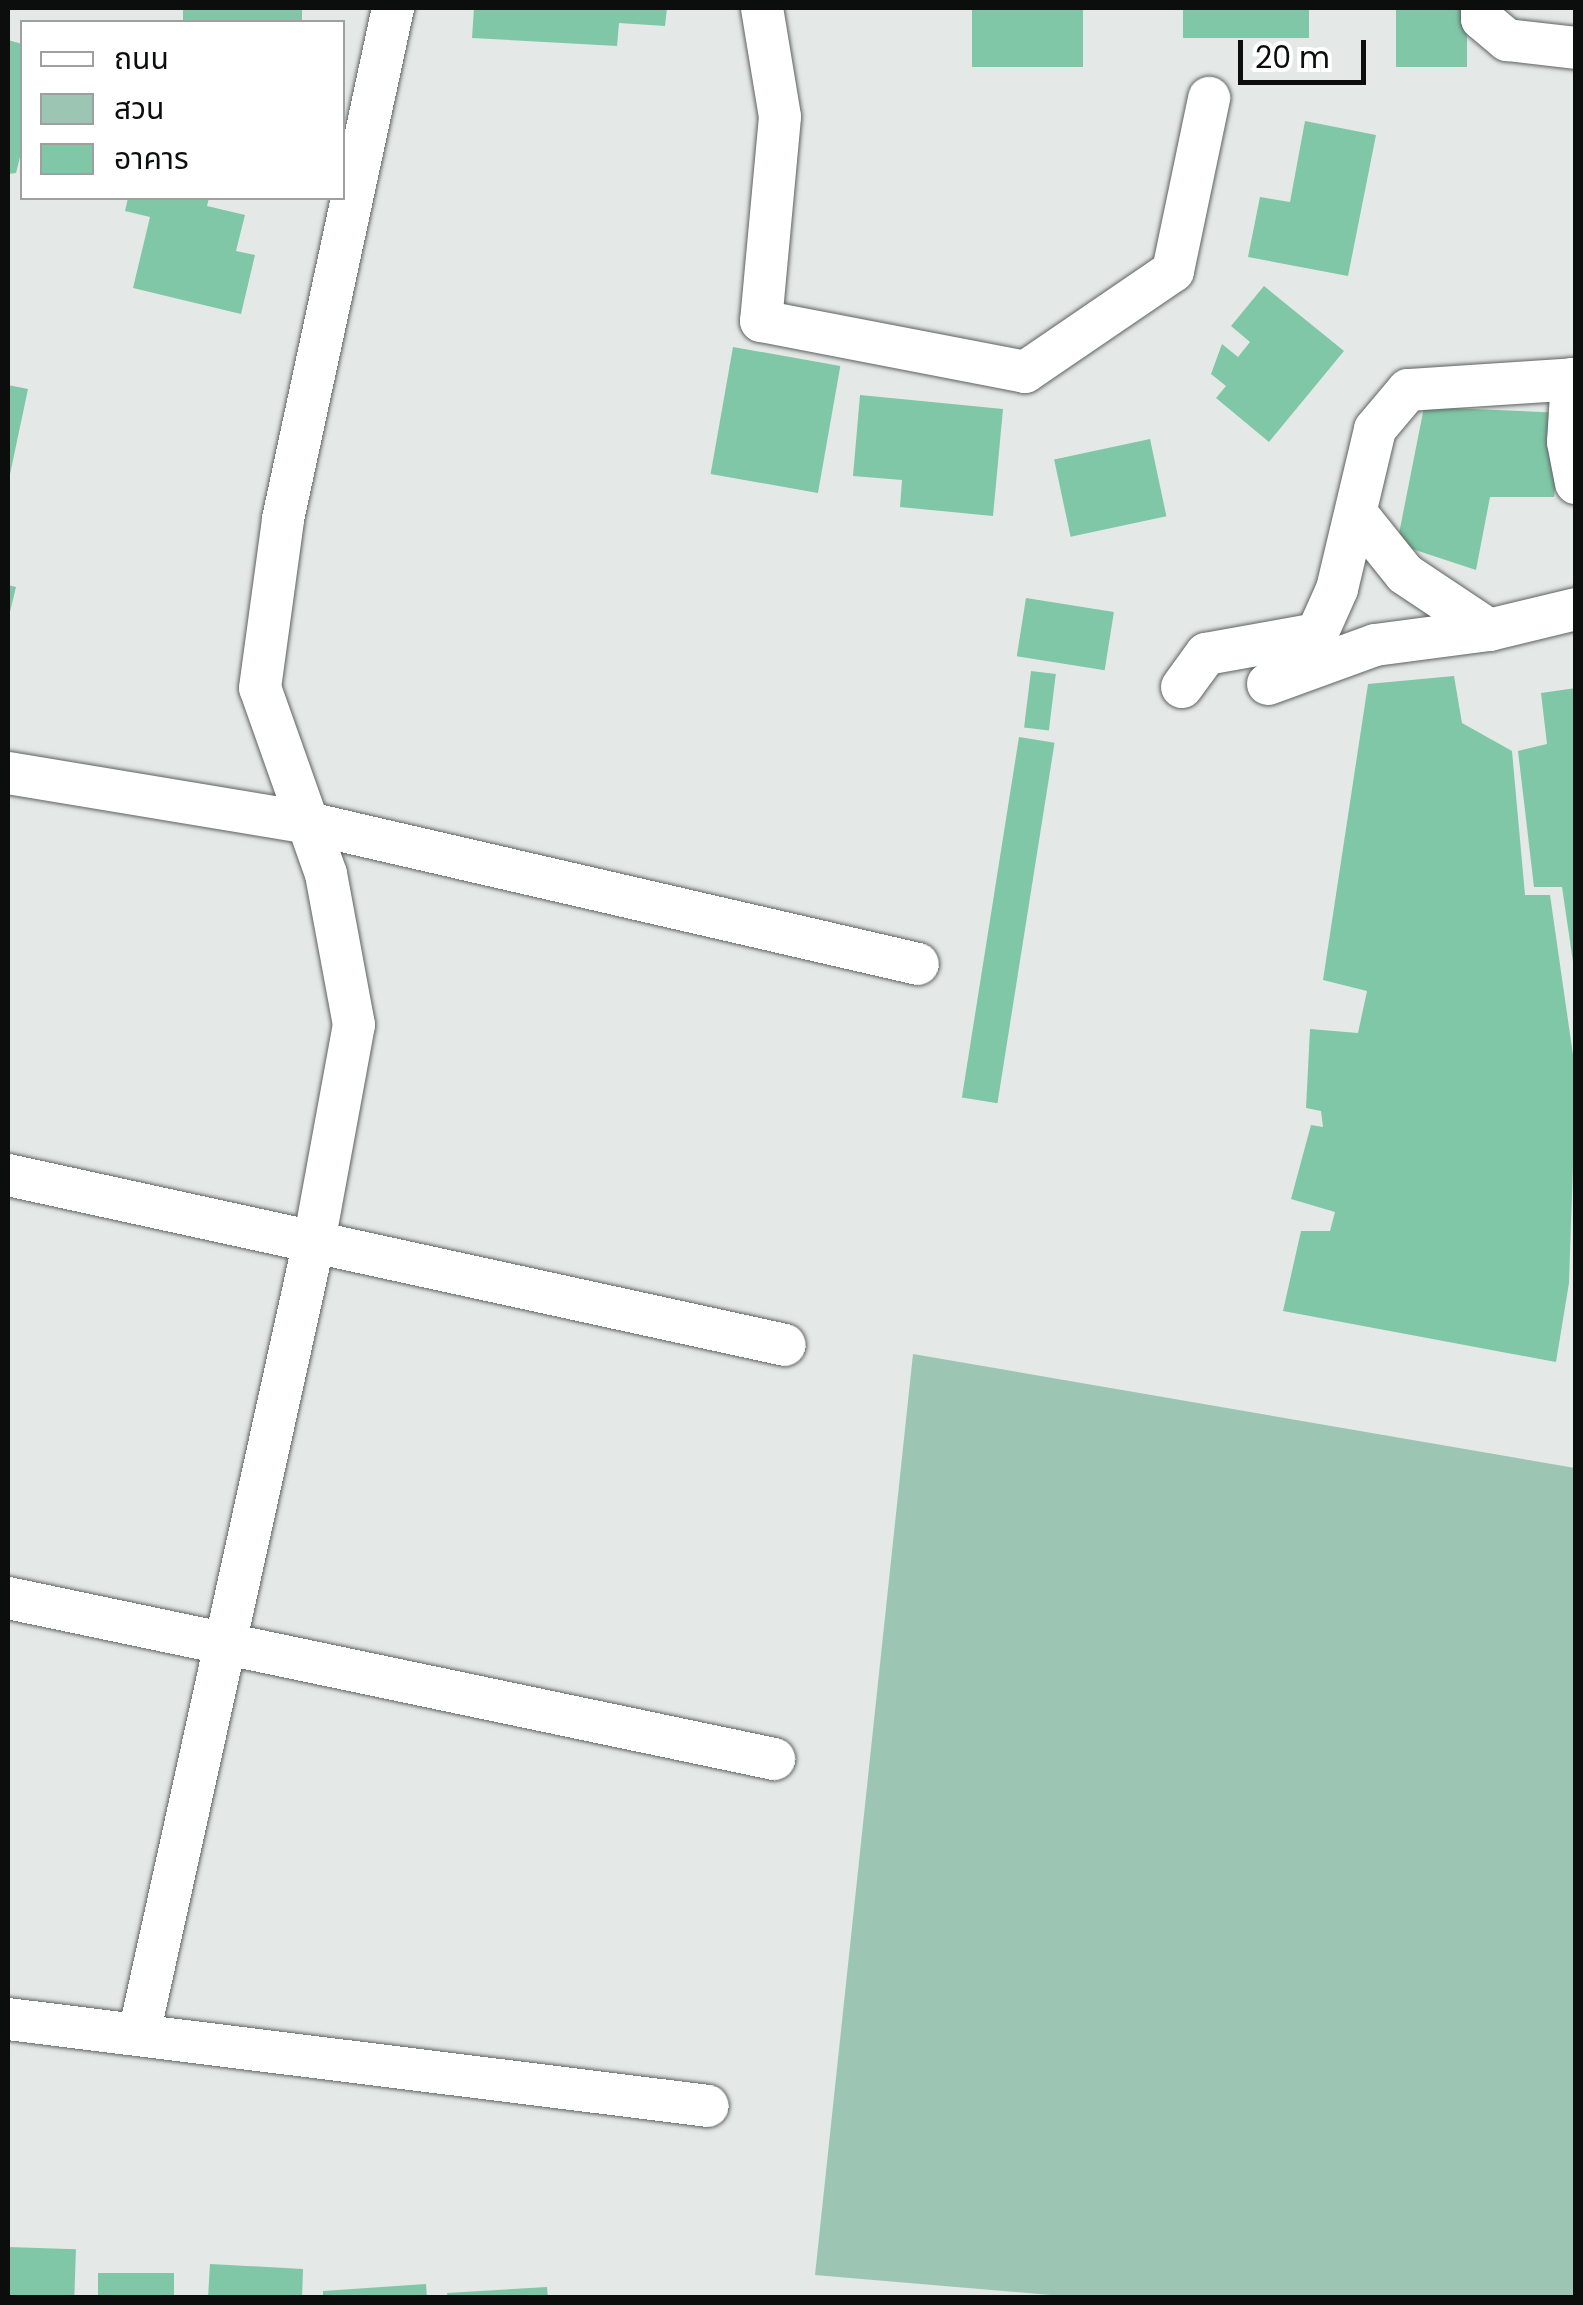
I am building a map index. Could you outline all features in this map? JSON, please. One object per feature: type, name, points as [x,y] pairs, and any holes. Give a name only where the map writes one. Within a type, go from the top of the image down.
[{"type":"street","points":[[139,2034],[315,1237],[354,1025],[326,874],[304,822],[260,688],[283,519],[393,8]]},
{"type":"street","points":[[762,8],[780,117],[761,321],[1025,372],[1174,271],[1210,98]]},
{"type":"street","points":[[1482,8],[1482,19],[1507,40],[1576,48]]},
{"type":"street","points":[[1182,687],[1206,654],[1317,634],[1337,590],[1376,429],[1408,390],[1574,379],[1574,493]]},
{"type":"street","points":[[1356,513],[1405,574],[1489,630]]},
{"type":"street","points":[[1337,590],[1375,645]]},
{"type":"street","points":[[1268,684],[1375,645],[1489,630],[1576,609]]},
{"type":"street","points":[[8,773],[304,822],[918,964]]},
{"type":"street","points":[[8,1175],[315,1237],[785,1345]]},
{"type":"street","points":[[8,1598],[774,1759]]},
{"type":"street","points":[[8,2019],[708,2106]]},
{"type":"green space","points":[[913,1354],[1575,1468],[1575,2297],[1085,2298],[815,2275]]},
{"type":"building","points":[[183,8],[302,8],[302,20],[183,20]]},
{"type":"building","points":[[474,8],[667,8],[665,26],[619,23],[617,46],[472,38]]},
{"type":"building","points":[[972,8],[1083,8],[1083,67],[972,67]]},
{"type":"building","points":[[1183,8],[1309,8],[1309,38],[1183,38]]},
{"type":"building","points":[[1396,8],[1467,8],[1467,67],[1396,67]]},
{"type":"building","points":[[8,40],[20,43],[20,157],[16,173],[8,174]]},
{"type":"building","points":[[1305,121],[1376,135],[1348,276],[1248,257],[1260,197],[1290,202]]},
{"type":"building","points":[[128,200],[208,200],[207,206],[245,215],[236,251],[255,255],[241,314],[133,288],[150,217],[125,211]]},
{"type":"building","points":[[1264,286],[1344,351],[1269,442],[1216,398],[1226,386],[1211,374],[1222,344],[1238,357],[1250,342],[1231,326]]},
{"type":"building","points":[[733,347],[840,366],[818,493],[711,474]]},
{"type":"building","points":[[8,385],[28,389],[9,479],[8,478]]},
{"type":"building","points":[[860,395],[1003,409],[993,516],[900,507],[902,480],[853,476]]},
{"type":"building","points":[[1424,407],[1565,413],[1554,497],[1490,497],[1476,570],[1397,544]]},
{"type":"building","points":[[1150,439],[1166,516],[1071,537],[1054,459]]},
{"type":"building","points":[[8,585],[16,587],[9,616],[8,616]]},
{"type":"building","points":[[1026,598],[1114,612],[1105,670],[1017,656]]},
{"type":"building","points":[[1031,671],[1056,674],[1049,731],[1024,728]]},
{"type":"building","points":[[1454,676],[1462,723],[1512,751],[1525,895],[1550,895],[1576,1076],[1569,1283],[1556,1362],[1283,1311],[1301,1231],[1330,1231],[1335,1212],[1291,1199],[1311,1125],[1323,1127],[1321,1111],[1306,1108],[1310,1029],[1358,1033],[1367,991],[1323,980],[1368,684]]},
{"type":"building","points":[[1576,688],[1573,962],[1562,887],[1534,887],[1518,751],[1547,744],[1541,693]]},
{"type":"building","points":[[1019,737],[1055,743],[997,1103],[962,1098]]},
{"type":"building","points":[[8,2247],[76,2249],[74,2298],[8,2298]]},
{"type":"building","points":[[210,2264],[303,2269],[302,2298],[208,2298]]},
{"type":"building","points":[[98,2273],[174,2273],[174,2298],[98,2298]]},
{"type":"building","points":[[426,2284],[427,2298],[323,2298],[323,2291]]},
{"type":"building","points":[[547,2287],[548,2298],[448,2298],[447,2293]]}]
